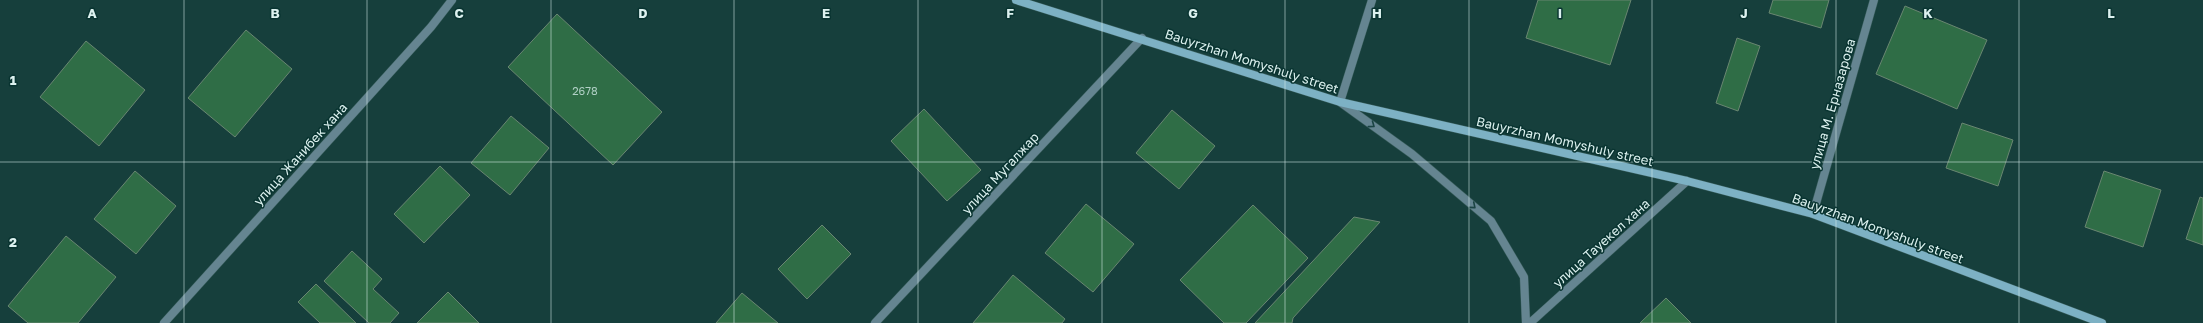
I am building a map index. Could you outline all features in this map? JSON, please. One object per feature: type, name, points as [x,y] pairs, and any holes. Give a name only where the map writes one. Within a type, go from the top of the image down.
[{"type":"street","name":"улица Жанибек хана","points":[[164,323],[431,27],[452,0]]},
{"type":"street","name":"Bauyrzhan Momyshuly street","points":[[1016,0],[1142,38],[1340,102],[1687,181],[1813,214],[2102,323]]},
{"type":"street","points":[[1372,0],[1340,102],[1412,154],[1491,221],[1524,277],[1526,323]]},
{"type":"street","name":"улица М. Ерназарова","points":[[1813,214],[1874,0]]},
{"type":"street","name":"улица Мугалжар","points":[[875,323],[1142,38]]},
{"type":"street","name":"улица Тауекел хана","points":[[1530,323],[1687,181]]},
{"type":"building","points":[[1538,0],[1631,0],[1610,65],[1526,38]]},
{"type":"building","points":[[1773,0],[1829,0],[1821,28],[1769,13]]},
{"type":"building","points":[[1905,6],[1987,40],[1957,109],[1876,74]]},
{"type":"building","points":[[557,14],[662,112],[613,165],[508,67]]},
{"type":"building","points":[[246,30],[292,69],[235,137],[188,98]]},
{"type":"building","points":[[1737,38],[1760,46],[1738,111],[1716,103]]},
{"type":"building","points":[[86,41],[145,90],[99,146],[40,97]]},
{"type":"building","points":[[924,109],[981,170],[947,201],[891,141]]},
{"type":"building","points":[[1172,110],[1215,146],[1179,189],[1136,153]]},
{"type":"building","points":[[511,116],[549,148],[510,195],[471,163]]},
{"type":"building","points":[[1962,123],[2013,140],[1998,186],[1946,168]]},
{"type":"building","points":[[440,166],[470,195],[424,243],[394,214]]},
{"type":"building","points":[[135,171],[176,206],[136,254],[94,219]]},
{"type":"building","points":[[2104,171],[2161,190],[2143,247],[2085,227]]},
{"type":"building","points":[[2200,197],[2203,198],[2203,245],[2186,239]]},
{"type":"building","points":[[1086,204],[1134,244],[1093,292],[1045,253]]},
{"type":"building","points":[[1253,205],[1308,258],[1246,323],[1224,323],[1180,280]]},
{"type":"building","points":[[1354,217],[1380,222],[1293,318],[1292,323],[1255,323]]},
{"type":"building","points":[[822,225],[851,254],[807,299],[778,269]]},
{"type":"building","points":[[66,236],[116,277],[78,323],[28,323],[8,306]]},
{"type":"building","points":[[352,251],[382,279],[373,289],[399,313],[390,323],[369,323],[324,281]]},
{"type":"building","points":[[1013,275],[1065,319],[1062,323],[973,323]]},
{"type":"building","points":[[316,284],[356,323],[320,323],[298,302]]},
{"type":"building","points":[[448,292],[479,323],[417,323]]},
{"type":"building","points":[[742,293],[778,323],[716,323]]},
{"type":"building","points":[[1666,298],[1691,323],[1640,323]]}]
